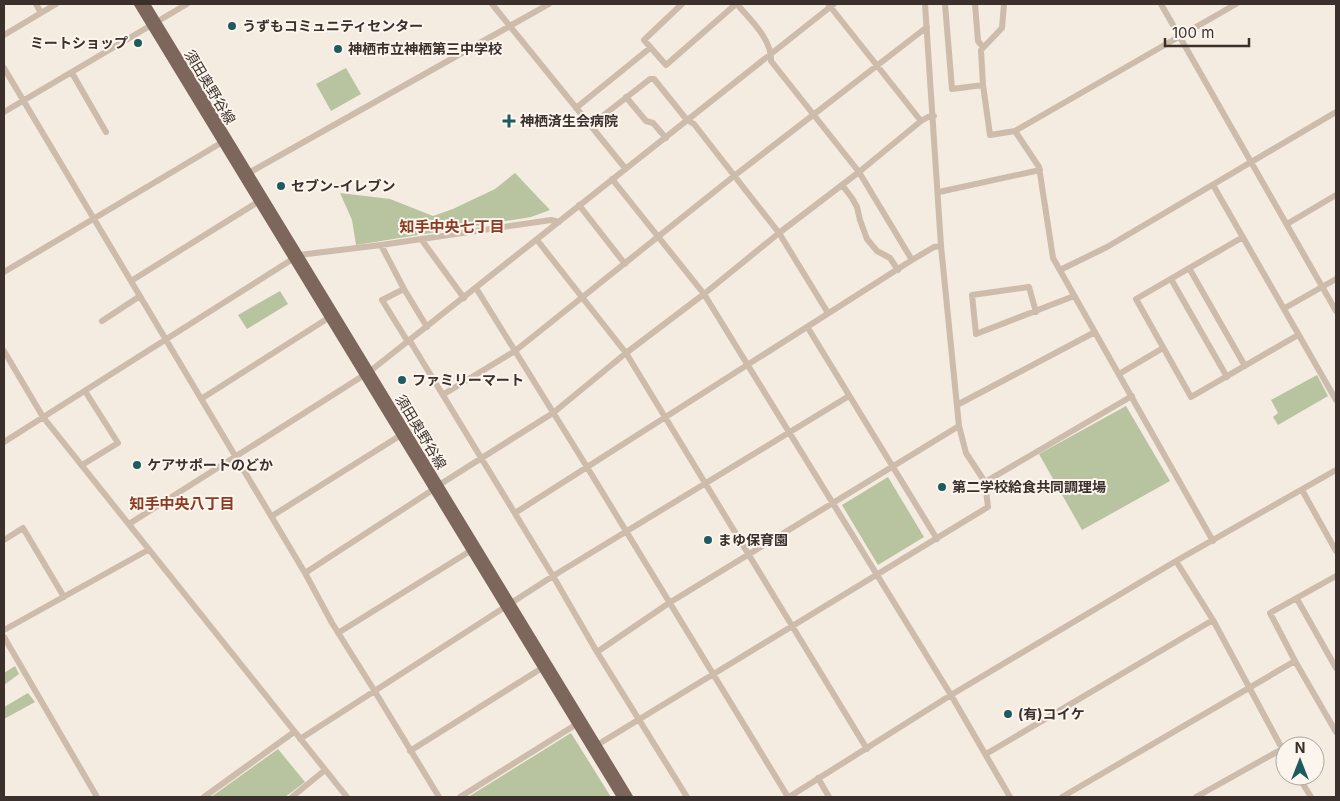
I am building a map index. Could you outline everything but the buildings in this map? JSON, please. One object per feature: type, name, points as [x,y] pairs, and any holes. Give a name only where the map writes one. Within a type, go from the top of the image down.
[{"type":"main road","name":"須田奥野谷線","points":[[138,4],[154,23]]},
{"type":"main road","name":"須田奥野谷線","points":[[146,4],[154,23],[225,141],[580,722],[621,797]]},
{"type":"main road","name":"須田奥野谷線","points":[[367,373],[401,435],[436,487]]},
{"type":"main road","name":"須田奥野谷線","points":[[508,605],[542,668],[597,744],[629,797]]},
{"type":"street","points":[[36,4],[41,13]]},
{"type":"street","points":[[4,35],[56,4]]},
{"type":"street","points":[[4,112],[187,4]]},
{"type":"street","points":[[492,4],[625,168]]},
{"type":"street","points":[[246,174],[549,4]]},
{"type":"street","points":[[682,4],[644,40],[650,48],[666,65],[736,4],[768,44],[772,53],[771,61],[859,172],[912,260]]},
{"type":"street","points":[[597,744],[988,507],[985,482],[966,453],[959,426],[942,246],[926,4]]},
{"type":"street","points":[[945,4],[952,89],[983,85]]},
{"type":"street","points":[[975,4],[978,41],[983,47]]},
{"type":"street","points":[[1004,4],[1002,28],[981,50],[983,85],[990,135],[1015,131],[1236,4]]},
{"type":"street","points":[[1161,4],[1336,311]]},
{"type":"street","points":[[129,524],[367,373],[537,240],[625,168],[666,138],[831,5],[876,66],[921,121]]},
{"type":"street","points":[[444,394],[515,351],[659,238],[734,176],[927,26]]},
{"type":"street","points":[[576,108],[650,48]]},
{"type":"street","points":[[4,68],[272,516],[338,633],[438,797]]},
{"type":"street","points":[[72,73],[106,132]]},
{"type":"street","points":[[591,125],[650,79],[654,79],[687,120],[694,124],[779,233],[828,313]]},
{"type":"street","points":[[626,97],[646,121],[653,123],[666,138]]},
{"type":"street","points":[[1060,270],[1107,247],[1336,112]]},
{"type":"street","points":[[305,573],[553,413],[626,353],[704,294],[921,121],[934,116]]},
{"type":"street","points":[[1015,131],[1040,170],[1053,258],[1213,541]]},
{"type":"street","points":[[4,272],[225,141]]},
{"type":"street","points":[[939,192],[1040,170]]},
{"type":"street","points":[[612,179],[704,294],[951,695],[1010,797]]},
{"type":"street","points":[[842,185],[857,207],[867,239],[877,251],[890,258],[898,270]]},
{"type":"street","points":[[1213,185],[1336,400]]},
{"type":"street","points":[[1287,224],[1336,195]]},
{"type":"street","points":[[131,281],[262,200]]},
{"type":"street","points":[[579,205],[625,264]]},
{"type":"street","points":[[4,442],[296,257],[551,220],[559,222]]},
{"type":"street","points":[[1243,237],[1136,300],[1163,348],[1191,397],[1298,334]]},
{"type":"street","points":[[421,239],[464,298]]},
{"type":"street","points":[[537,240],[626,353],[867,749]]},
{"type":"street","points":[[381,246],[427,327]]},
{"type":"street","points":[[514,513],[808,328],[828,313],[912,260],[934,247],[942,246]]},
{"type":"street","points":[[1189,268],[1245,366]]},
{"type":"street","points":[[1171,279],[1226,376]]},
{"type":"street","points":[[1285,308],[1336,279]]},
{"type":"street","points":[[1036,312],[1029,287],[972,295],[976,334],[1036,312],[1074,296]]},
{"type":"street","points":[[476,288],[788,797],[951,695],[1176,561],[1335,473]]},
{"type":"street","points":[[404,289],[382,300],[444,394],[597,652],[687,797]]},
{"type":"street","points":[[102,320],[140,296]]},
{"type":"street","points":[[201,399],[332,316]]},
{"type":"street","points":[[808,328],[937,539]]},
{"type":"street","points":[[957,405],[1095,332]]},
{"type":"street","points":[[1119,374],[1163,348]]},
{"type":"street","points":[[4,351],[43,417],[347,797]]},
{"type":"street","points":[[82,465],[118,443],[85,390]]},
{"type":"street","points":[[300,739],[553,576],[849,396]]},
{"type":"street","points":[[985,482],[1132,396]]},
{"type":"street","points":[[597,652],[669,603],[959,426]]},
{"type":"street","points":[[272,516],[401,435]]},
{"type":"street","points":[[1302,490],[1336,551]]},
{"type":"street","points":[[4,540],[23,528],[64,597]]},
{"type":"street","points":[[338,633],[474,548]]},
{"type":"street","points":[[4,630],[148,550]]},
{"type":"street","points":[[1176,561],[1213,620],[1276,736]]},
{"type":"street","points":[[1336,577],[1270,613],[1336,732]]},
{"type":"street","points":[[1297,598],[1336,668]]},
{"type":"street","points":[[986,754],[1213,620]]},
{"type":"street","points":[[4,637],[97,797]]},
{"type":"street","points":[[1062,797],[1295,661]]},
{"type":"street","points":[[410,751],[542,668]]},
{"type":"street","points":[[460,797],[580,722]]},
{"type":"street","points":[[204,797],[294,732]]},
{"type":"street","points":[[1196,797],[1275,756]]},
{"type":"street","points":[[292,797],[325,770]]},
{"type":"street","points":[[818,778],[829,797]]},
{"type":"street","points":[[1304,786],[1311,797]]},
{"type":"green space","points":[[346,68],[361,94],[331,111],[316,84]]},
{"type":"green space","points":[[515,173],[550,210],[531,217],[356,245],[352,220],[340,193],[390,199],[433,216],[453,209],[495,189]]},
{"type":"green space","points":[[280,291],[288,304],[247,329],[238,315]]},
{"type":"green space","points":[[1317,375],[1328,396],[1278,425],[1273,417],[1278,413],[1271,400]]},
{"type":"green space","points":[[1126,406],[1170,481],[1082,530],[1039,454]]},
{"type":"green space","points":[[888,477],[924,537],[878,565],[842,505]]},
{"type":"green space","points":[[15,666],[19,674],[4,685],[4,673]]},
{"type":"green space","points":[[28,693],[35,702],[4,719],[4,707]]},
{"type":"green space","points":[[571,733],[611,797],[468,797]]},
{"type":"green space","points":[[278,749],[305,782],[285,797],[211,797]]},
{"type":"place","name":"うずもコミュニティセンター","points":[[232,26]]},
{"type":"place","name":"ミートショップ","points":[[138,43]]},
{"type":"place","name":"神栖市立神栖第三中学校","points":[[338,49]]},
{"type":"place","name":"神栖済生会病院","points":[[509,121]]},
{"type":"place","name":"セブン-イレブン","points":[[281,186]]},
{"type":"place","name":"ファミリーマート","points":[[402,380]]},
{"type":"place","name":"ケアサポートのどか","points":[[137,465]]},
{"type":"place","name":"第二学校給食共同調理場","points":[[942,487]]},
{"type":"place","name":"まゆ保育園","points":[[708,540]]},
{"type":"place","name":"(有)コイケ","points":[[1008,714]]},
{"type":"district","name":"知手中央七丁目","points":[[452,227]]},
{"type":"district","name":"知手中央八丁目","points":[[182,504]]}]
